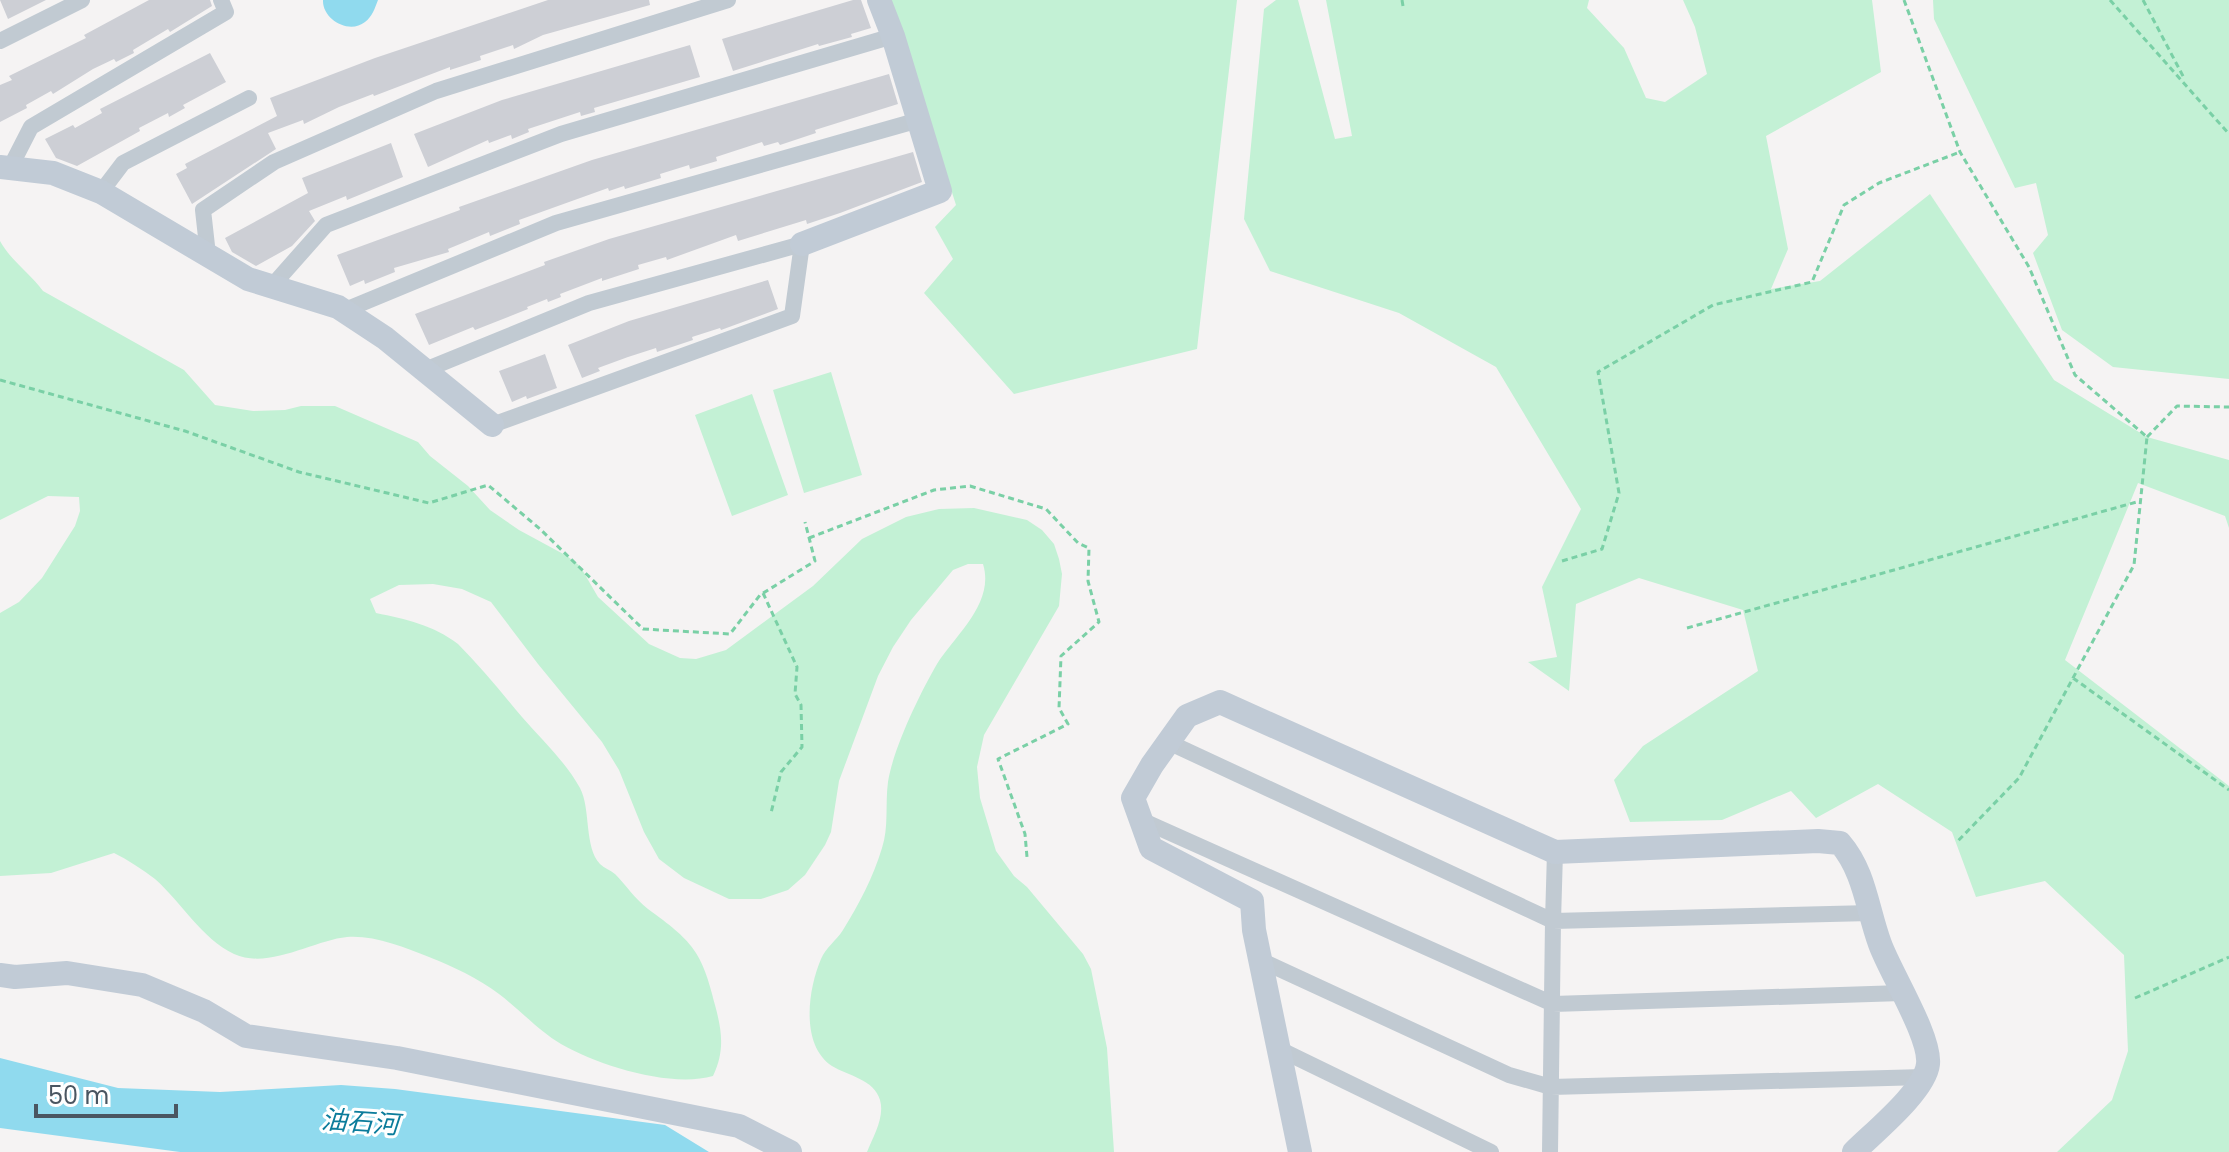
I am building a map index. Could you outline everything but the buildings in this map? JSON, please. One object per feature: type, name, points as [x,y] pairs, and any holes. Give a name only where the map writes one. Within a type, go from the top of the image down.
[{"type":"street","points":[[0,41],[82,0]]},
{"type":"street","points":[[221,0],[226,12],[31,127],[5,168],[53,173],[101,192],[248,279],[343,311],[385,338],[492,425],[792,316],[802,244]]},
{"type":"street","points":[[208,255],[203,210],[274,162],[436,91],[728,0]]},
{"type":"street","points":[[425,370],[589,303],[802,244],[940,191],[879,0]]},
{"type":"street","points":[[272,286],[326,225],[561,134],[893,36]]},
{"type":"street","points":[[101,192],[123,163],[249,98]]},
{"type":"street","points":[[343,311],[556,223],[919,120]]},
{"type":"street","points":[[1300,1152],[1254,930],[1252,901],[1151,848],[1133,798],[1187,716],[1220,702],[1555,852],[1818,841],[1840,843],[1854,859],[1880,945],[1924,1041],[1928,1063],[1921,1084],[1854,1152]]},
{"type":"street","points":[[1168,742],[1553,921],[1871,913]]},
{"type":"street","points":[[1139,819],[1553,1004],[1902,993]]},
{"type":"street","points":[[1550,1152],[1555,852]]},
{"type":"street","points":[[1260,960],[1509,1075],[1551,1087],[1924,1077]]},
{"type":"street","points":[[0,975],[15,977],[67,973],[142,985],[204,1011],[246,1036],[397,1058],[739,1126],[790,1152]]},
{"type":"street","points":[[1279,1049],[1491,1152]]},
{"type":"path","points":[[1402,0],[1403,6]]},
{"type":"path","points":[[1904,0],[1960,152],[2029,267],[2075,375],[2147,437]]},
{"type":"path","points":[[2110,0],[2229,134]]},
{"type":"path","points":[[2143,0],[2187,86]]},
{"type":"path","points":[[1562,561],[1602,549],[1619,493],[1598,372],[1713,305],[1812,282],[1844,205],[1879,183],[1960,152]]},
{"type":"path","points":[[0,380],[185,431],[299,472],[429,503],[488,485],[540,529],[643,629],[730,634],[763,593],[815,561],[805,522]]},
{"type":"path","points":[[1956,843],[2019,778],[2134,565],[2147,437],[2177,406],[2229,407]]},
{"type":"path","points":[[809,538],[934,490],[970,486],[1046,509],[1078,543],[1089,548],[1088,581],[1099,622],[1061,656],[1059,708],[1068,724],[998,759],[1025,834],[1027,857]]},
{"type":"path","points":[[1687,628],[2140,501]]},
{"type":"path","points":[[763,593],[797,667],[795,694],[801,705],[802,747],[781,772],[771,813]]},
{"type":"path","points":[[2073,678],[2229,790]]},
{"type":"path","points":[[2135,998],[2229,957]]},
{"type":"green space","points":[[891,0],[1237,0],[1197,349],[1014,394],[924,293],[953,259],[935,227],[956,205]]},
{"type":"green space","points":[[1276,0],[1298,0],[1335,139],[1352,136],[1326,0],[1589,0],[1587,8],[1624,48],[1646,98],[1665,102],[1707,74],[1695,27],[1683,0],[1872,0],[1881,72],[1766,136],[1788,249],[1771,289],[1820,281],[1930,194],[2054,380],[2147,437],[2229,460],[2229,528],[2225,516],[2138,483],[2065,660],[2229,786],[2229,1152],[2057,1152],[2112,1100],[2128,1051],[2124,955],[2045,881],[1976,897],[1952,832],[1878,784],[1816,818],[1791,791],[1722,820],[1630,822],[1614,780],[1643,746],[1758,671],[1743,610],[1639,578],[1576,604],[1569,691],[1528,662],[1557,657],[1542,587],[1581,509],[1496,367],[1399,313],[1270,271],[1244,219],[1264,9]]},
{"type":"green space","points":[[1933,0],[2229,0],[2229,379],[2113,367],[2062,330],[2033,253],[2048,235],[2036,183],[2015,188],[1934,19]]},
{"type":"green space","points":[[0,241],[43,291],[184,370],[215,405],[253,411],[335,406],[418,442],[490,510],[580,566],[598,597],[649,644],[680,658],[696,659],[726,650],[813,586],[862,539],[906,517],[939,509],[974,508],[1027,520],[1042,530],[1054,544],[1059,559],[1062,574],[1059,606],[984,735],[977,767],[980,798],[996,851],[1083,954],[1091,969],[1107,1048],[1114,1152],[867,1152],[881,1113],[877,1093],[822,1057],[811,1031],[810,1001],[816,971],[855,910],[882,848],[888,782],[901,738],[937,664],[979,605],[984,592],[983,564],[968,564],[953,570],[893,647],[878,676],[839,781],[831,832],[825,845],[805,875],[788,890],[761,899],[729,899],[684,878],[659,859],[644,832],[619,770],[602,742],[491,602],[462,589],[433,584],[399,585],[370,599],[376,613],[429,627],[458,644],[567,769],[583,797],[595,857],[643,905],[685,939],[700,959],[721,1032],[721,1049],[713,1076],[696,1079],[656,1077],[595,1060],[553,1039],[499,994],[474,978],[419,953],[378,940],[357,937],[334,939],[262,959],[234,954],[202,930],[155,879],[114,853],[51,873],[0,876],[0,613],[19,602],[42,578],[75,526],[80,511],[79,497],[48,496],[0,520]]},
{"type":"green space","points":[[831,372],[862,475],[804,493],[773,390]]},
{"type":"green space","points":[[752,394],[788,495],[732,516],[695,415]]},
{"type":"water","points":[[323,0],[378,0],[367,20],[352,27],[332,19]]},
{"type":"water","name":"油石河","points":[[0,1058],[118,1088],[220,1092],[341,1085],[395,1089],[665,1125],[709,1152],[180,1152],[0,1128]]}]
